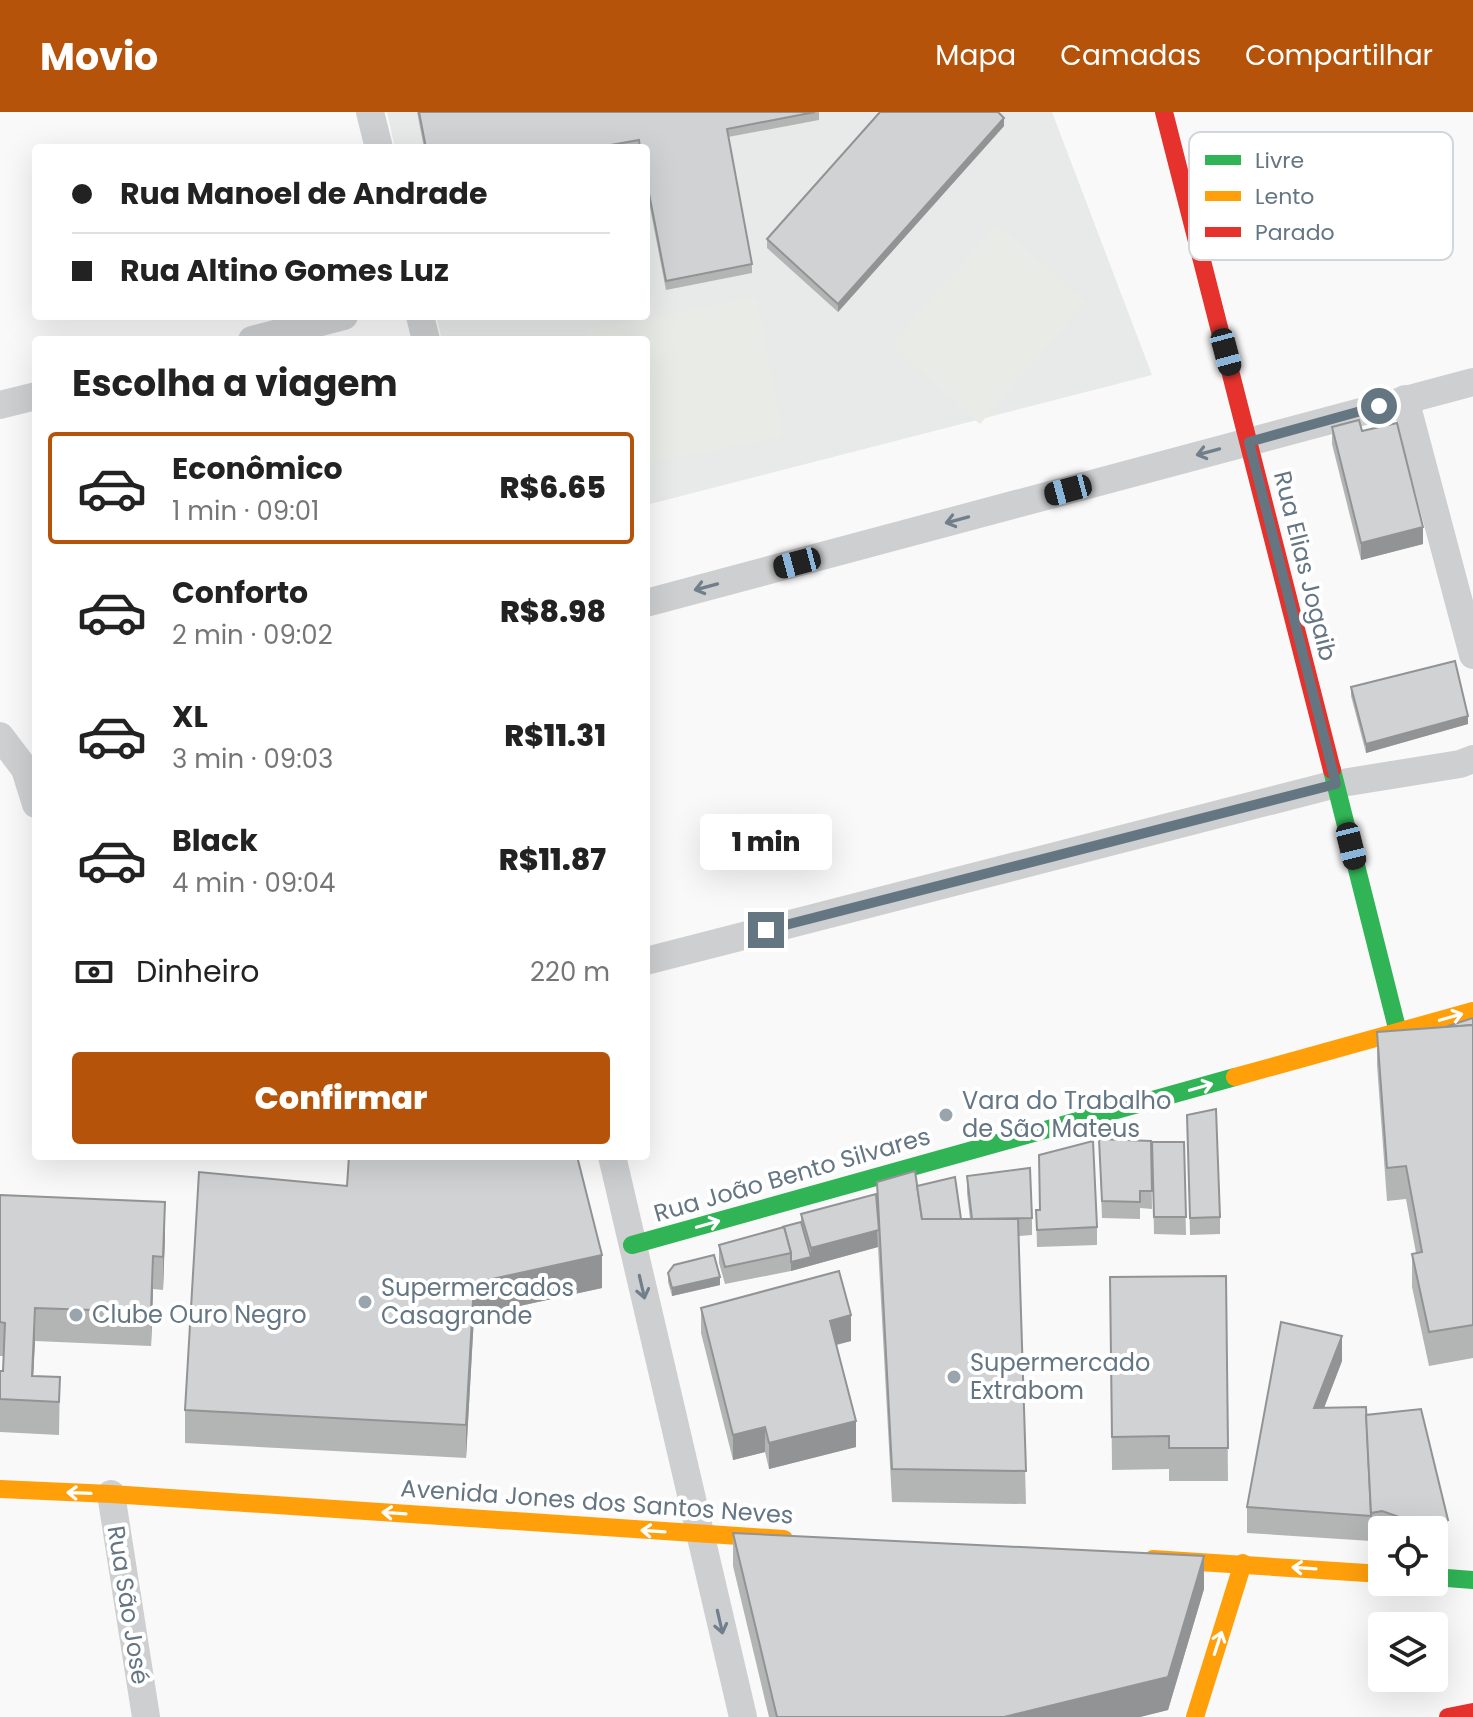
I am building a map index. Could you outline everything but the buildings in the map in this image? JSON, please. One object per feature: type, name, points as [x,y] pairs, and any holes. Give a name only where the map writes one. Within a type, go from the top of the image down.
[{"type":"street","points":[[370,112],[378,144]]},
{"type":"street","name":"Rua Elias Jogaib","points":[[1164,112],[1189,209]]},
{"type":"street","name":"Rua Elias Jogaib","points":[[1202,260],[1398,1032]]},
{"type":"street","points":[[267,336],[329,320]]},
{"type":"street","points":[[650,602],[1473,382]]},
{"type":"street","points":[[0,405],[32,397]]},
{"type":"street","points":[[1405,399],[1473,655]]},
{"type":"street","points":[[0,736],[31,768]]},
{"type":"street","points":[[650,960],[1336,784],[1460,764],[1473,759]]},
{"type":"street","name":"Rua João Bento Silvares","points":[[632,1245],[1473,1011]]},
{"type":"street","points":[[613,1160],[743,1717]]},
{"type":"street","points":[[0,1474],[13,1490]]},
{"type":"street","name":"Avenida Jones dos Santos Neves","points":[[13,1490],[796,1539]]},
{"type":"street","name":"Rua São José","points":[[111,1494],[146,1717]]},
{"type":"street","points":[[1131,1557],[1368,1573]]},
{"type":"street","points":[[1195,1717],[1243,1563]]},
{"type":"street","points":[[1448,1578],[1473,1580]]},
{"type":"street","points":[[1448,1717],[1473,1712]]},
{"type":"shaded area","points":[[387,112],[1052,112],[1152,375],[650,504],[650,336],[441,336],[437,320],[650,320],[650,144],[394,144]]},
{"type":"shaded area","points":[[997,224],[1086,302],[980,424],[891,345]]},
{"type":"shaded area","points":[[757,297],[783,437],[650,462],[650,336],[587,336],[586,329],[650,320],[650,317]]},
{"type":"traffic: fast","points":[[1332,770],[1398,1032]]},
{"type":"traffic: fast","points":[[632,1245],[1235,1077]]},
{"type":"traffic: fast","points":[[1448,1578],[1473,1580]]},
{"type":"traffic: slow","points":[[1235,1077],[1473,1011]]},
{"type":"traffic: slow","points":[[0,1489],[784,1539]]},
{"type":"traffic: slow","points":[[1153,1559],[1368,1573]]},
{"type":"traffic: slow","points":[[1195,1717],[1243,1563]]},
{"type":"traffic: jam","points":[[1164,112],[1189,210]]},
{"type":"traffic: jam","points":[[1202,260],[1332,770]]},
{"type":"traffic: jam","points":[[1448,1717],[1473,1712]]},
{"type":"place","name":"Vara do Trabalho de São Mateus","points":[[946,1115]]},
{"type":"place","name":"Supermercados Casagrande","points":[[365,1302]]},
{"type":"place","name":"Clube Ouro Negro","points":[[76,1315]]},
{"type":"place","name":"Supermercado Extrabom","points":[[954,1377]]},
{"type":"route","points":[[766,930],[1336,784],[1249,442],[1379,406]]}]
